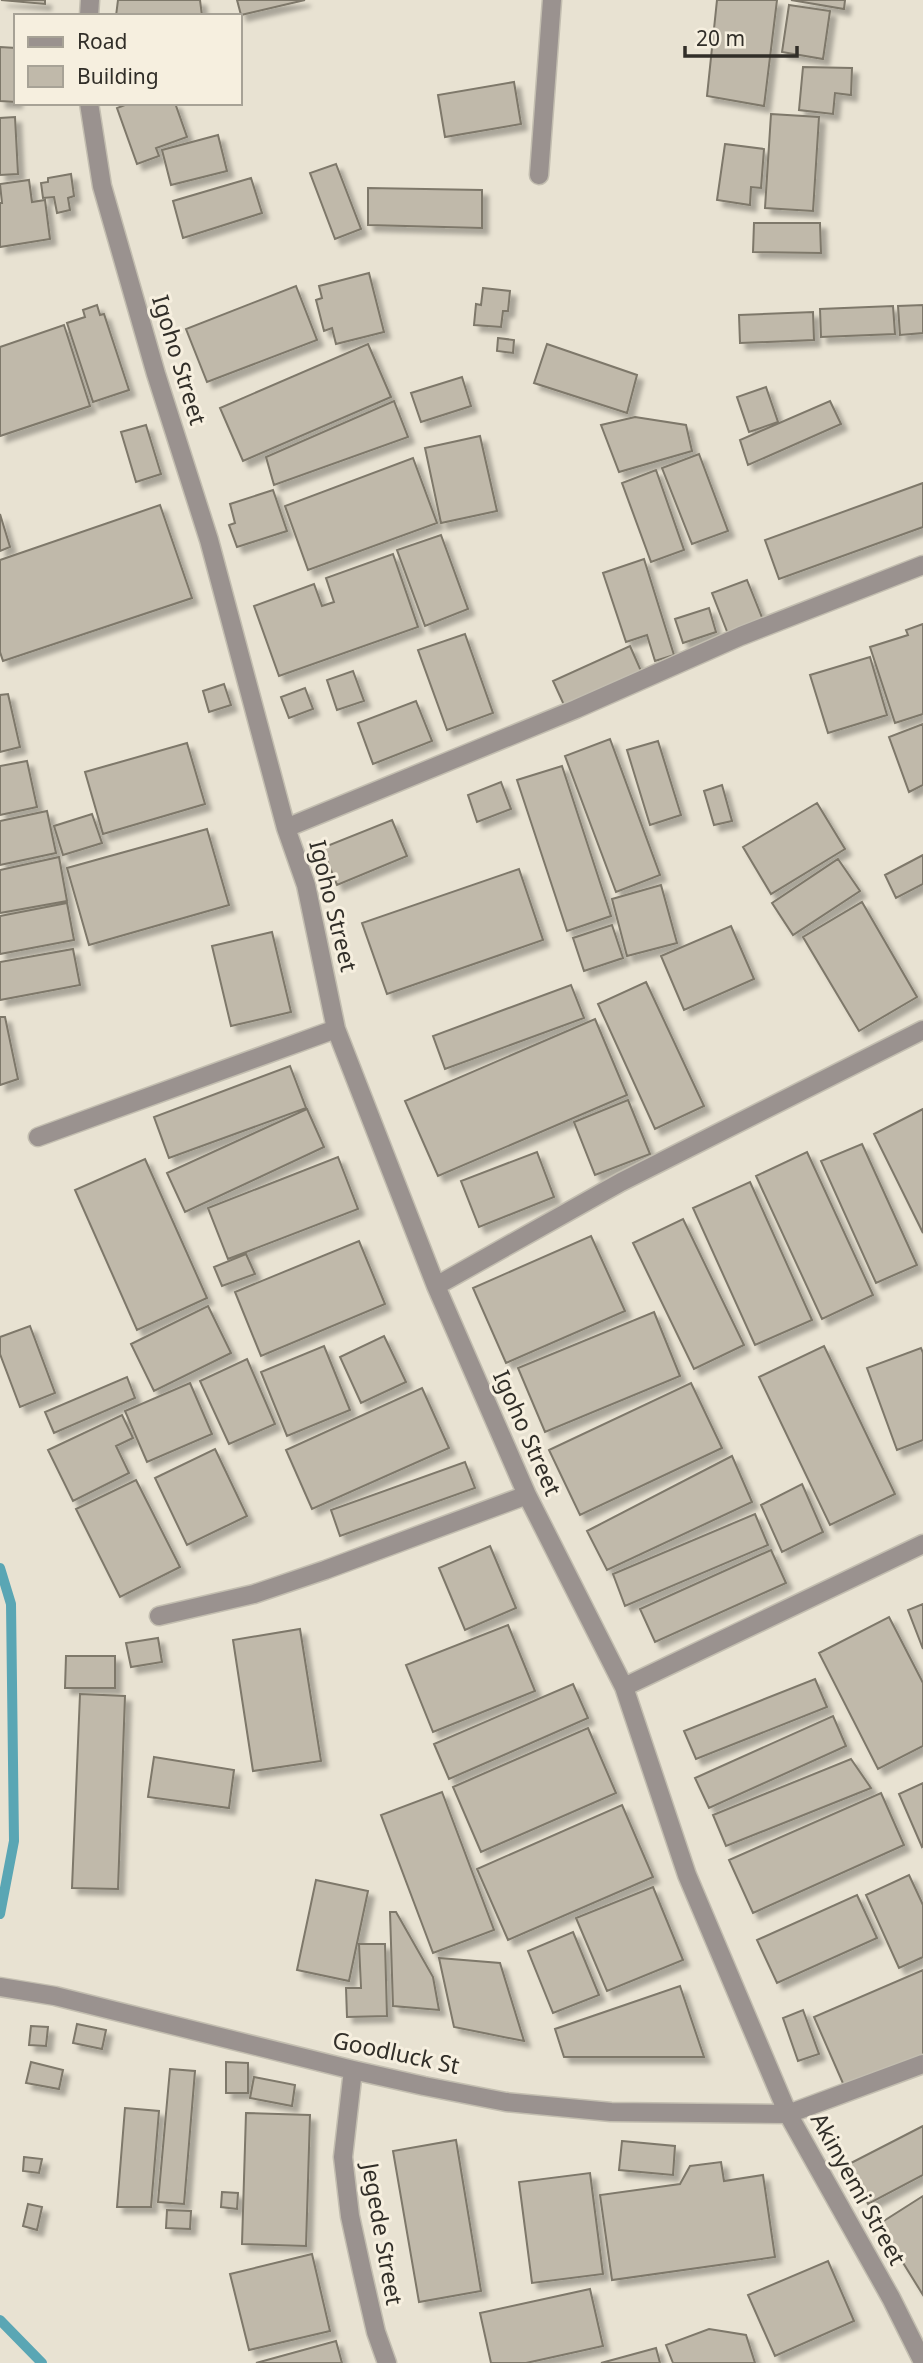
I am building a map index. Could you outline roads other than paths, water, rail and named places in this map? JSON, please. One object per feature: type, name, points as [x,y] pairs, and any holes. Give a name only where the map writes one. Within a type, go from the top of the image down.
[{"type":"street","points":[[539,175],[552,0]]},
{"type":"street","name":"Igoho Street","points":[[89,105],[102,186],[156,374],[209,540],[286,828],[306,885],[336,1029],[436,1286],[527,1495],[624,1687],[687,1875],[789,2114]]},
{"type":"street","points":[[286,828],[576,709],[741,636],[923,565]]},
{"type":"street","points":[[38,1137],[336,1029]]},
{"type":"street","points":[[436,1286],[621,1182],[923,1030]]},
{"type":"street","points":[[159,1616],[254,1594],[527,1495]]},
{"type":"street","points":[[624,1687],[923,1544]]},
{"type":"street","name":"Goodluck St","points":[[0,1987],[55,1996],[353,2070],[506,2102],[611,2112],[789,2114]]},
{"type":"street","points":[[789,2114],[923,2064]]},
{"type":"street","name":"Jegede Street","points":[[353,2070],[343,2157],[350,2216],[376,2332],[387,2363]]},
{"type":"street","name":"Akinyemi Street","points":[[789,2114],[891,2298],[923,2362]]},
{"type":"waterway","points":[[0,1568],[11,1604],[14,1841],[0,1914]]},
{"type":"waterway","points":[[0,2320],[42,2363]]}]
